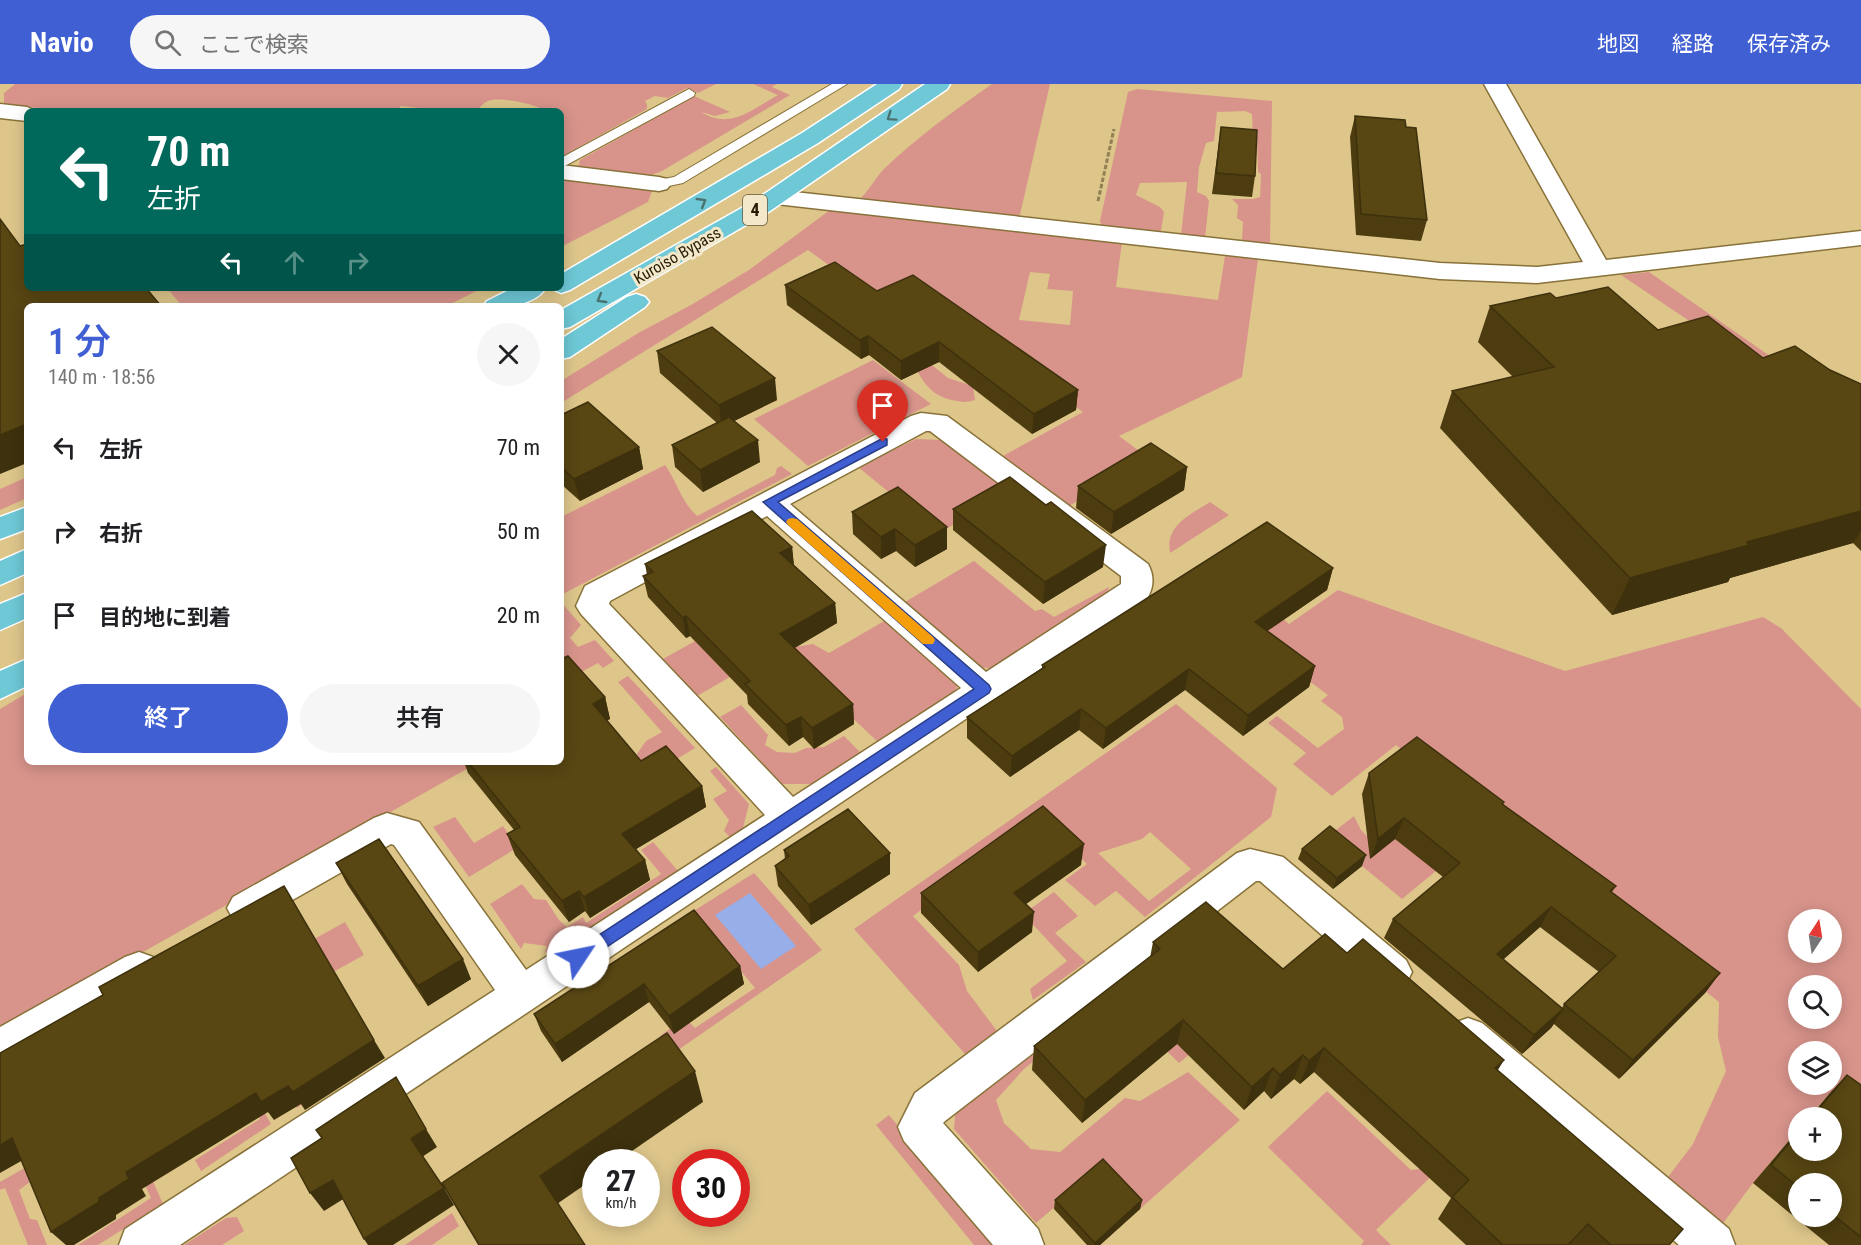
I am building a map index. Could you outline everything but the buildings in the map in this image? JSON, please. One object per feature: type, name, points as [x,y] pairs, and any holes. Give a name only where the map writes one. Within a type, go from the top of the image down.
[{"type":"highway","name":"Kuroiso Bypass","points":[[564,283],[810,138],[891,84]]},
{"type":"highway","name":"Kuroiso Bypass","points":[[564,319],[769,202],[939,84]]},
{"type":"highway","name":"4","points":[[564,349],[674,277],[769,202]]},
{"type":"highway","name":"4","points":[[564,274],[665,224]]},
{"type":"highway","points":[[502,303],[527,291]]},
{"type":"highway","points":[[529,303],[551,291]]},
{"type":"highway","points":[[0,529],[24,519]]},
{"type":"highway","points":[[0,574],[24,562]]},
{"type":"highway","points":[[0,618],[24,606]]},
{"type":"highway","points":[[0,686],[24,673]]},
{"type":"street","points":[[1495,84],[1599,269]]},
{"type":"street","points":[[0,111],[24,114]]},
{"type":"street","points":[[564,172],[659,184]]},
{"type":"street","points":[[769,202],[1091,232],[1440,271],[1537,275],[1861,238]]},
{"type":"street","points":[[141,1245],[1137,589],[1137,572],[937,422],[921,422],[596,594],[592,606],[790,817]]},
{"type":"street","points":[[769,502],[984,689]]},
{"type":"street","points":[[214,927],[387,828],[406,833],[521,995]]},
{"type":"street","points":[[1022,1245],[919,1126],[930,1107],[1250,864],[1270,868],[1713,1245]]},
{"type":"street","points":[[0,1048],[173,950]]},
{"type":"lane","points":[[659,184],[678,180],[841,84]]},
{"type":"lane","points":[[564,162],[689,93]]},
{"type":"path","points":[[1091,232],[1114,129]]},
{"type":"shaded area","points":[[15,84],[716,84],[698,93],[687,88],[668,98],[655,96],[645,101],[647,109],[564,155],[564,108],[539,108],[509,100],[490,101],[480,108],[401,106],[399,108],[37,108],[4,104],[4,93]]},
{"type":"shaded area","points":[[753,84],[777,84],[772,87],[790,95],[662,171],[649,176],[578,168],[580,160],[694,96],[730,112],[715,116],[701,112],[722,119],[741,116],[778,95]]},
{"type":"shaded area","points":[[992,84],[1050,84],[1019,219],[1122,242],[1116,287],[1218,300],[1225,256],[1258,259],[1242,377],[1119,436],[1150,459],[1069,506],[1003,456],[1083,412],[914,289],[881,303],[808,250],[564,401],[564,379],[640,332],[749,270],[830,210],[878,214],[858,201],[897,157],[950,114]],"holes":[[[1030,272],[1050,274],[1047,289],[1073,291],[1070,325],[1019,320]]]},
{"type":"shaded area","points":[[1137,89],[1272,101],[1270,245],[1242,241],[1243,222],[1237,218],[1238,205],[1232,199],[1260,197],[1261,174],[1258,172],[1257,142],[1253,138],[1252,114],[1245,111],[1217,112],[1214,141],[1206,143],[1199,167],[1197,192],[1206,196],[1209,201],[1205,238],[1181,235],[1187,182],[1140,183],[1136,195],[1160,207],[1164,212],[1161,231],[1153,233],[1102,227],[1100,221],[1128,92]]},
{"type":"shaded area","points":[[564,177],[643,186],[652,191],[648,202],[564,245]]},
{"type":"shaded area","points":[[1649,272],[1859,418],[1817,407],[1621,275]]},
{"type":"shaded area","points":[[170,291],[476,291],[453,303],[180,303]]},
{"type":"shaded area","points":[[907,345],[948,378],[973,386],[975,400],[958,401],[942,397],[934,392],[922,380]]},
{"type":"shaded area","points":[[873,360],[931,404],[808,466],[754,419]]},
{"type":"shaded area","points":[[916,439],[942,440],[1012,492],[939,533],[858,467]]},
{"type":"shaded area","points":[[665,465],[687,504],[697,516],[775,475],[777,468],[781,466],[792,474],[564,593],[564,516]]},
{"type":"shaded area","points":[[24,478],[24,499],[0,510],[0,489]]},
{"type":"shaded area","points":[[1210,502],[1229,515],[1170,553],[1169,543],[1175,528],[1187,516]]},
{"type":"shaded area","points":[[839,544],[905,602],[974,561],[1035,611],[1042,609],[1054,617],[1109,587],[1107,594],[993,669],[970,665],[835,546]]},
{"type":"shaded area","points":[[1338,590],[1565,671],[1763,617],[1781,628],[1861,709],[1861,1118],[1830,1095],[1842,1095],[1842,1041],[1788,1041],[1788,1095],[1828,1095],[1818,1107],[1788,1107],[1788,1142],[1721,1226],[1665,1181],[1693,1144],[1726,1071],[1718,1037],[1719,1002],[1396,745],[1332,796],[1293,764],[1306,753],[1268,723],[1277,716],[1318,748],[1344,729],[1342,717],[1321,701],[1328,695],[1262,646],[1219,608],[1277,614],[1289,624]]},
{"type":"shaded area","points":[[753,595],[795,647],[813,644],[829,653],[886,620],[959,678],[955,694],[878,742],[832,699]]},
{"type":"shaded area","points":[[564,605],[581,625],[570,638],[578,647],[595,640],[614,661],[603,668],[598,663],[564,681]]},
{"type":"shaded area","points":[[695,641],[730,677],[697,696],[663,659]]},
{"type":"shaded area","points":[[628,676],[695,748],[650,775],[564,762],[647,773],[637,754],[646,741],[662,732],[618,682]]},
{"type":"shaded area","points":[[24,695],[24,765],[474,765],[0,1033],[0,709]]},
{"type":"shaded area","points":[[1176,704],[1277,788],[1271,817],[1145,917],[1116,891],[1095,906],[1065,880],[1087,864],[1076,853],[962,879],[913,916],[959,965],[967,991],[997,1031],[966,1055],[854,929]],"holes":[[[1150,832],[1191,869],[1149,901],[1098,853],[1142,839]]]},
{"type":"shaded area","points":[[741,705],[768,735],[765,745],[777,752],[795,753],[806,748],[824,747],[844,736],[862,754],[816,784],[782,784],[720,717]]},
{"type":"shaded area","points":[[716,767],[749,804],[743,828],[730,837],[724,831],[729,820],[713,799],[727,791],[710,771]]},
{"type":"shaded area","points":[[1354,816],[1361,830],[1372,841],[1405,831],[1436,871],[1402,899],[1327,837]]},
{"type":"shaded area","points":[[455,817],[474,843],[503,826],[509,835],[530,840],[469,877],[433,827]]},
{"type":"shaded area","points":[[653,842],[678,871],[551,952],[545,952],[547,946],[524,943],[521,949],[490,904],[522,884],[534,899],[546,900],[559,920],[567,927],[583,917],[586,923],[661,874],[641,850]]},
{"type":"shaded area","points":[[754,873],[822,950],[671,1055],[660,1036],[685,1018],[695,1028],[755,988],[692,912]]},
{"type":"shaded area","points":[[1054,892],[1078,916],[1055,933],[1086,962],[1033,1000],[1030,989],[1067,961],[1023,914]]},
{"type":"shaded area","points":[[345,922],[364,955],[326,976],[307,943]]},
{"type":"shaded area","points":[[1119,976],[1208,1039],[1179,1063],[1112,998],[1024,1069],[996,1100],[1004,1123],[1031,1149],[1060,1152],[1125,1098],[1140,1101],[1188,1072],[1240,1120],[1140,1209],[1101,1168],[1036,1223],[954,1129],[956,1103]]},
{"type":"shaded area","points":[[106,999],[140,1074],[150,1074],[217,1035],[221,1043],[254,1024],[277,1067],[285,1066],[304,1103],[297,1108],[276,1074],[252,1089],[271,1124],[201,1171],[195,1160],[260,1119],[221,1044],[117,1105],[135,1144],[142,1145],[171,1129],[179,1148],[147,1168],[163,1204],[98,1245],[78,1245],[151,1198],[83,1049],[104,1035],[93,1006]]},
{"type":"shaded area","points":[[1327,1091],[1411,1170],[1420,1169],[1515,1095],[1376,1230],[1391,1245],[1361,1245],[1364,1241],[1268,1147]]},
{"type":"shaded area","points":[[889,1115],[995,1245],[974,1245],[876,1125]]},
{"type":"shaded area","points":[[28,1166],[34,1179],[19,1190],[30,1219],[37,1220],[47,1245],[28,1245],[5,1188],[0,1190],[0,1182]]},
{"type":"shaded area","points":[[452,1213],[459,1226],[432,1245],[405,1245]]},
{"type":"shaded area","points":[[237,1217],[244,1231],[222,1245],[184,1245],[226,1218]]},
{"type":"water","points":[[750,893],[796,946],[761,969],[715,915]]},
{"type":"slow traffic","points":[[792,522],[928,640]]},
{"type":"route","points":[[578,957],[984,689],[769,502],[883,442]]}]
